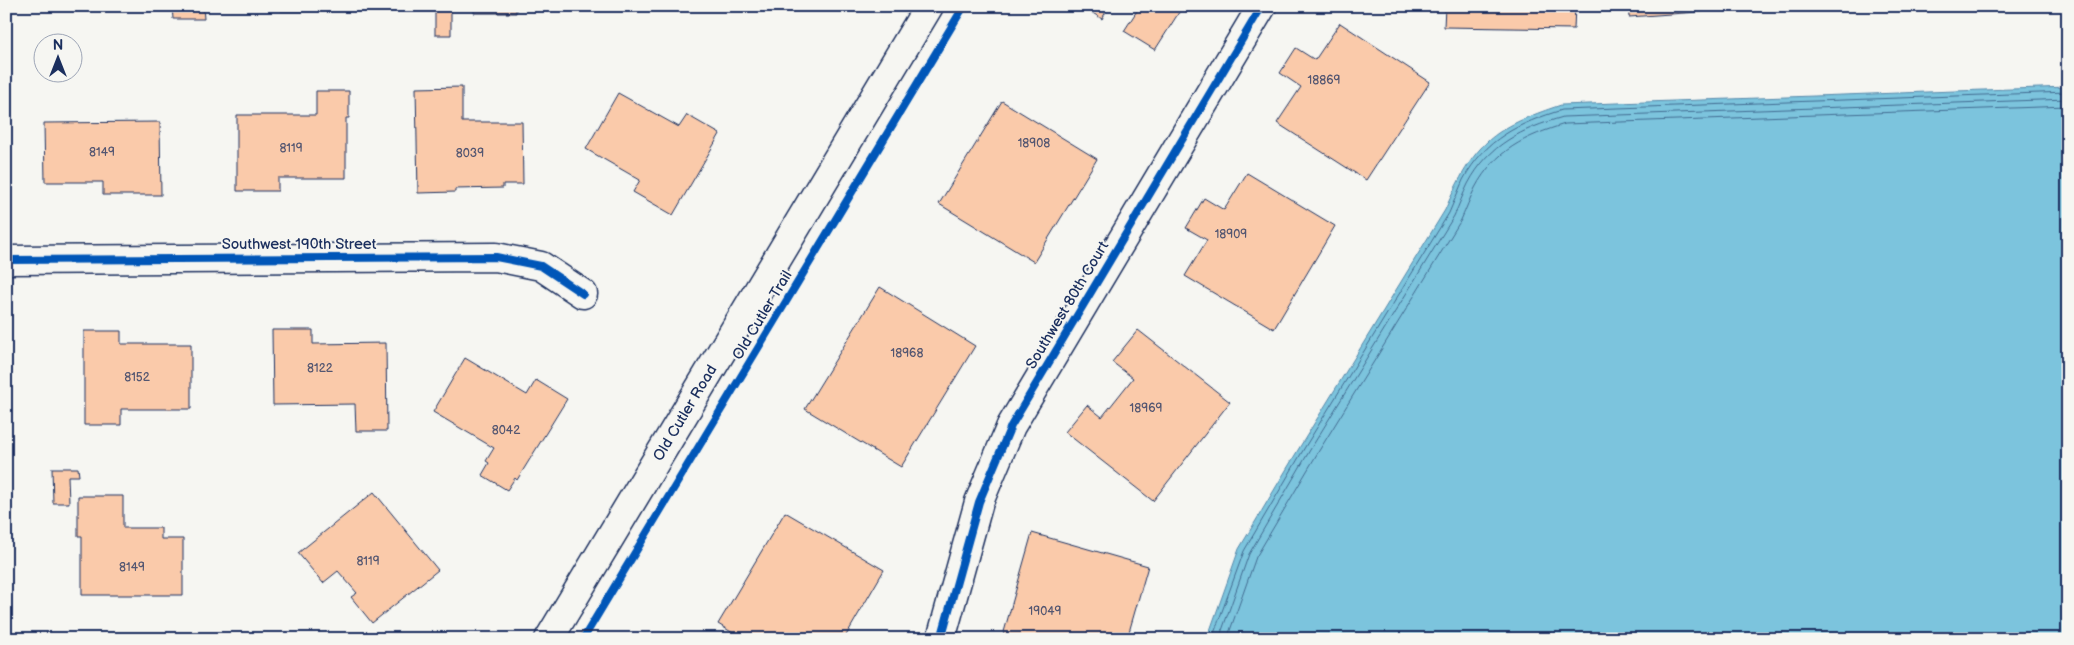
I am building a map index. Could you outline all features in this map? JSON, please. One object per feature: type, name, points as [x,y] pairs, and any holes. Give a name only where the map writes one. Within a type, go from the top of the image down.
[{"type":"street","name":"Old Cutler Road","points":[[549,639],[929,6]]},
{"type":"street","name":"Southwest 80th Court","points":[[941,639],[979,502],[1012,426],[1262,6]]},
{"type":"street","name":"Southwest 190th Street","points":[[6,260],[496,257],[541,266],[583,294]]},
{"type":"water","points":[[2068,87],[2068,639],[1207,639],[1239,549],[1445,210],[1455,187],[1476,153],[1502,131],[1537,113],[1561,105]]},
{"type":"building","points":[[6,6],[10,6],[11,22],[6,22]]},
{"type":"building","points":[[172,6],[203,6],[204,19],[173,19]]},
{"type":"building","points":[[281,6],[319,6],[319,11],[281,11]]},
{"type":"building","points":[[474,6],[516,6],[516,13],[474,13]]},
{"type":"building","points":[[1082,6],[1109,6],[1102,19]]},
{"type":"building","points":[[1140,6],[1183,6],[1155,50],[1124,31]]},
{"type":"building","points":[[1445,6],[1575,6],[1574,29],[1444,27]]},
{"type":"building","points":[[1628,6],[1752,6],[1753,8],[1629,17]]},
{"type":"building","points":[[1799,6],[1910,6],[1910,8],[1799,8]]},
{"type":"building","points":[[451,7],[451,35],[435,35],[435,8]]},
{"type":"building","points":[[1340,23],[1430,82],[1366,180],[1277,123],[1301,87],[1280,73],[1296,48],[1315,60]]},
{"type":"building","points":[[462,87],[462,122],[522,122],[523,184],[503,184],[503,188],[455,189],[455,192],[418,193],[416,88]]},
{"type":"building","points":[[316,91],[349,91],[349,118],[346,118],[346,178],[278,178],[278,191],[237,191],[237,115],[316,115]]},
{"type":"building","points":[[618,93],[679,127],[687,115],[720,134],[673,215],[633,192],[640,180],[586,149]]},
{"type":"building","points":[[1002,101],[1097,159],[1034,262],[939,204]]},
{"type":"building","points":[[160,122],[161,195],[103,195],[103,182],[45,182],[44,123]]},
{"type":"building","points":[[1247,173],[1335,226],[1274,329],[1185,276],[1207,240],[1186,228],[1204,198],[1224,210]]},
{"type":"building","points":[[880,287],[975,346],[901,467],[805,409]]},
{"type":"building","points":[[272,330],[313,330],[313,344],[386,343],[387,431],[356,431],[355,404],[273,405]]},
{"type":"building","points":[[1138,330],[1230,402],[1153,501],[1065,432],[1087,405],[1102,417],[1133,378],[1112,362]]},
{"type":"building","points":[[84,331],[121,331],[121,344],[191,344],[191,409],[121,409],[121,425],[84,425]]},
{"type":"building","points":[[465,358],[527,395],[536,380],[567,399],[517,480],[515,478],[507,490],[482,475],[489,463],[486,461],[494,448],[433,412]]},
{"type":"building","points":[[52,468],[78,468],[79,476],[68,476],[69,503],[53,503]]},
{"type":"building","points":[[374,492],[438,570],[372,623],[351,597],[357,593],[338,571],[323,583],[298,553]]},
{"type":"building","points":[[78,496],[123,496],[123,528],[161,528],[161,539],[183,539],[183,595],[82,595],[82,536],[78,536]]},
{"type":"building","points":[[785,512],[884,570],[844,639],[743,639],[718,624]]},
{"type":"building","points":[[1032,533],[1148,566],[1127,639],[1002,639]]},
{"type":"cycle path","name":"Old Cutler Trail","points":[[583,639],[964,6]]},
{"type":"cycle path","points":[[941,639],[979,502],[1011,426],[1262,6]]},
{"type":"cycle path","points":[[6,260],[496,257],[541,266],[583,294]]}]
